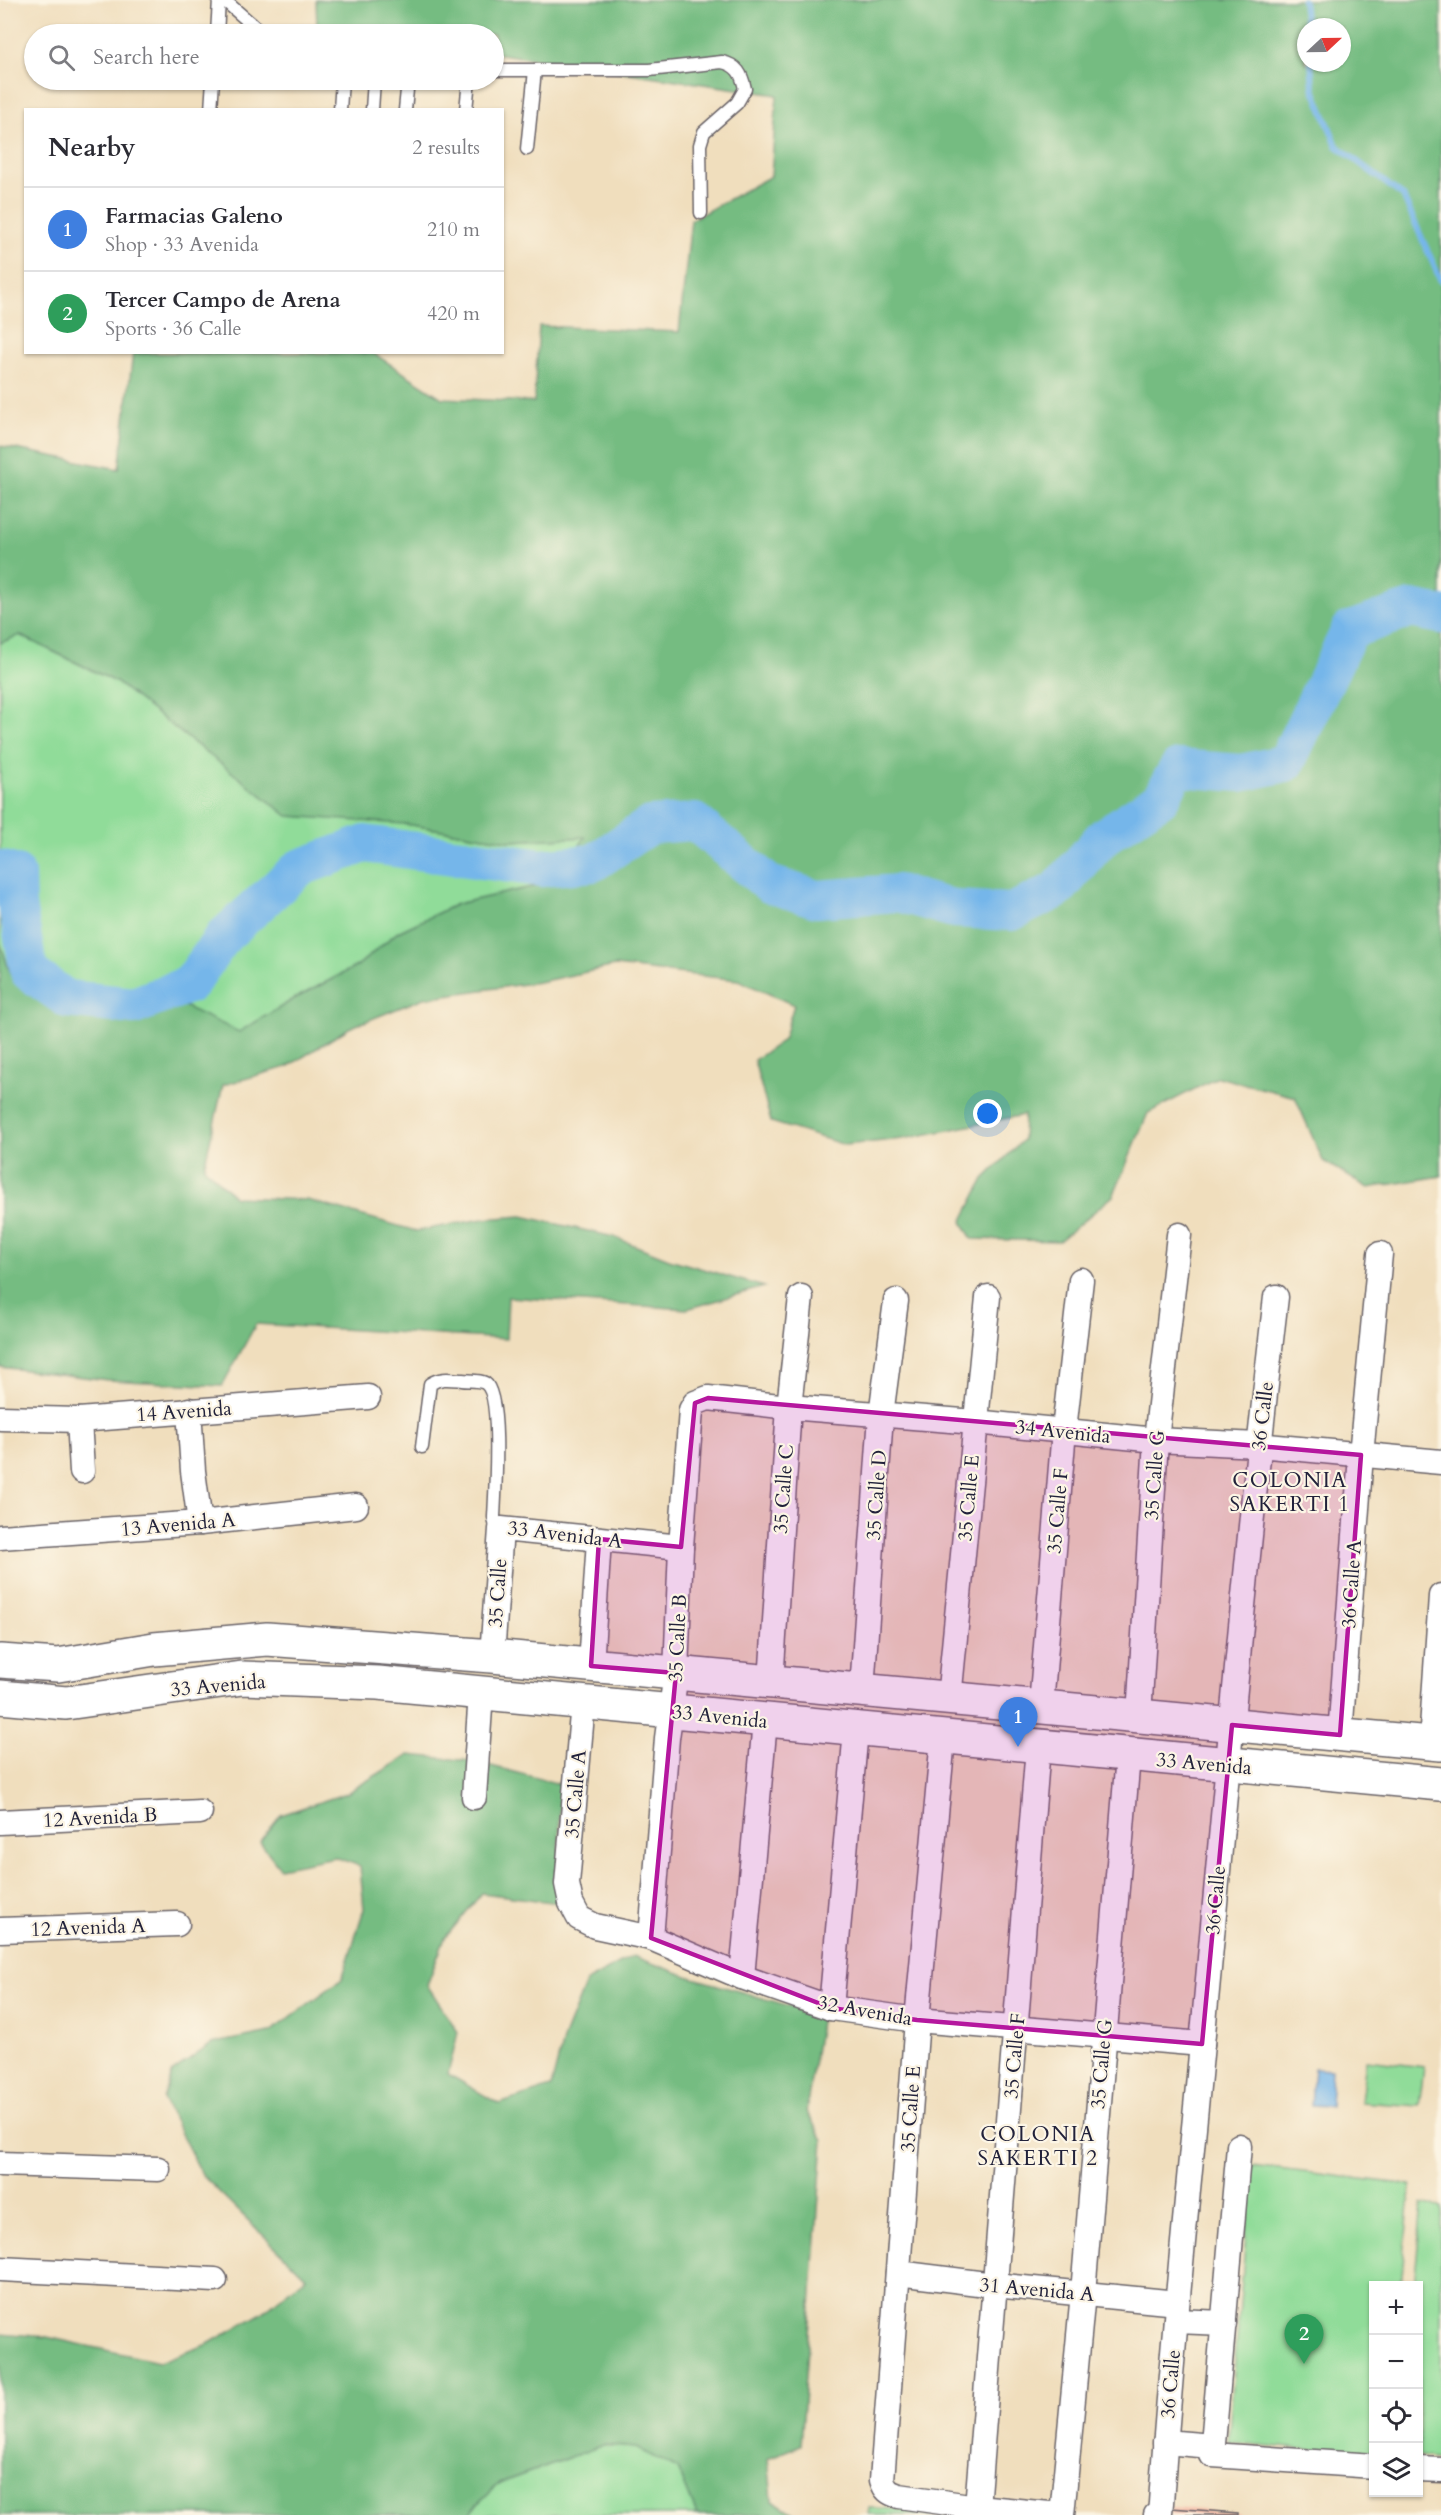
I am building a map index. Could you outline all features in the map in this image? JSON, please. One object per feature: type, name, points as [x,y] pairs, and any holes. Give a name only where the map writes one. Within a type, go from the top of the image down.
[{"type":"street","name":"35 Calle G","points":[[1139,1716],[1156,1440],[1179,1235]]},
{"type":"street","name":"36 Calle A","points":[[1340,1735],[1361,1455],[1380,1254]]},
{"type":"street","name":"35 Calle F","points":[[1041,1706],[1064,1430],[1081,1280]]},
{"type":"street","name":"35 Calle C","points":[[771,1682],[789,1407],[801,1297]]},
{"type":"street","name":"35 Calle E","points":[[949,1699],[988,1297]]},
{"type":"street","name":"36 Calle","points":[[1159,2509],[1227,1765],[1258,1445],[1276,1298]]},
{"type":"street","name":"35 Calle D","points":[[862,1690],[881,1415],[896,1300]]},
{"type":"street","name":"14 Avenida","points":[[0,1418],[79,1420],[368,1398]]},
{"type":"street","name":"34 Avenida","points":[[691,1410],[695,1403],[708,1398],[1156,1440],[1258,1445],[1441,1462]]},
{"type":"street","points":[[189,1410],[193,1471],[200,1523]]},
{"type":"street","name":"35 Calle B","points":[[651,1938],[676,1673],[681,1546],[691,1410]]},
{"type":"street","points":[[79,1420],[82,1471]]},
{"type":"street","name":"13 Avenida A","points":[[0,1537],[200,1523],[356,1506]]},
{"type":"street","name":"33 Avenida A","points":[[501,1529],[681,1546]]},
{"type":"street","name":"35 Calle","points":[[492,1656],[501,1529]]},
{"type":"street","points":[[591,1666],[599,1539]]},
{"type":"street","points":[[1436,1744],[1441,1596]]},
{"type":"street","name":"33 Avenida","points":[[0,1661],[58,1665],[154,1649],[267,1639],[492,1656],[1436,1744]]},
{"type":"street","name":"33 Avenida","points":[[0,1697],[66,1703],[242,1678],[378,1683],[1441,1784]]},
{"type":"street","points":[[474,1797],[481,1693]]},
{"type":"street","name":"35 Calle A","points":[[567,1884],[583,1703]]},
{"type":"street","points":[[742,1977],[765,1721]]},
{"type":"street","points":[[831,2008],[856,1730]]},
{"type":"street","name":"35 Calle E","points":[[943,1738],[917,2020],[882,2480],[884,2488],[890,2494],[977,2507]]},
{"type":"street","name":"35 Calle F","points":[[977,2507],[1038,1747]]},
{"type":"street","name":"35 Calle G","points":[[1061,2515],[1083,2293],[1128,1756]]},
{"type":"street","name":"12 Avenida B","points":[[0,1822],[200,1812]]},
{"type":"street","name":"32 Avenida","points":[[567,1884],[571,1903],[579,1918],[595,1926],[651,1938],[742,1977],[831,2008],[917,2020],[1202,2044]]},
{"type":"street","name":"12 Avenida A","points":[[0,1930],[177,1924]]},
{"type":"street","points":[[1239,2146],[1212,2456],[1369,2466]]},
{"type":"street","points":[[0,2164],[158,2169]]},
{"type":"street","points":[[0,2269],[214,2280]]},
{"type":"street","name":"31 Avenida A","points":[[898,2273],[1083,2293],[1224,2324]]},
{"type":"street","points":[[1165,2442],[1212,2446]]},
{"type":"street","points":[[1423,2469],[1441,2470]]},
{"type":"street","points":[[977,2507],[1061,2515]]},
{"type":"lane","points":[[218,24],[219,0]]},
{"type":"lane","points":[[224,0],[252,24]]},
{"type":"lane","points":[[504,70],[649,70],[722,62],[732,64],[742,75],[746,88],[737,103],[704,132],[700,145],[701,213]]},
{"type":"lane","points":[[527,149],[535,70]]},
{"type":"lane","points":[[211,108],[212,90]]},
{"type":"lane","points":[[340,108],[341,90]]},
{"type":"lane","points":[[372,108],[373,90]]},
{"type":"lane","points":[[405,108],[407,90]]},
{"type":"lane","points":[[466,108],[468,90]]},
{"type":"lane","name":"33 Avenida A","points":[[422,1447],[430,1384],[443,1378],[483,1382],[488,1387],[493,1400],[498,1458],[494,1517],[495,1523],[501,1529]]},
{"type":"highlighted area","points":[[708,1398],[1361,1455],[1340,1735],[1232,1725],[1202,2044],[917,2020],[831,2008],[651,1938],[676,1673],[591,1666],[599,1539],[681,1547],[695,1403]]},
{"type":"green space","points":[[316,0],[1441,0],[1441,1176],[1368,1188],[1323,1161],[1295,1097],[1218,1077],[1148,1113],[1113,1196],[1059,1241],[972,1239],[962,1222],[984,1179],[1023,1140],[1024,1115],[903,1139],[845,1145],[771,1122],[754,1060],[783,1040],[794,1005],[738,980],[615,966],[539,982],[424,998],[349,1028],[287,1067],[223,1085],[204,1167],[235,1197],[307,1200],[416,1231],[483,1219],[522,1216],[614,1237],[669,1259],[764,1287],[687,1309],[508,1297],[506,1339],[256,1324],[222,1386],[108,1380],[0,1367],[0,943],[11,975],[77,1003],[150,990],[239,1032],[294,999],[357,966],[398,932],[457,904],[558,881],[585,837],[509,841],[405,824],[288,816],[116,682],[20,635],[0,643],[0,446],[119,469],[133,354],[375,354],[442,398],[534,402],[539,326],[679,332],[691,220],[771,176],[777,95],[504,54],[504,24],[317,24]]},
{"type":"green space","points":[[19,635],[116,682],[216,760],[405,824],[509,841],[586,837],[558,881],[457,904],[398,932],[357,966],[294,999],[239,1033],[150,990],[77,1003],[11,975],[0,943],[0,643]]},
{"type":"green space","points":[[409,1755],[472,1761],[560,1784],[559,1903],[482,1893],[445,1938],[427,1985],[458,2032],[448,2074],[499,2104],[551,2087],[564,2037],[586,1982],[633,1956],[690,1977],[821,2015],[806,2111],[823,2140],[801,2445],[768,2458],[772,2500],[796,2515],[697,2515],[678,2469],[636,2448],[603,2445],[500,2483],[472,2510],[470,2515],[0,2515],[0,2333],[47,2337],[159,2362],[208,2344],[262,2313],[306,2277],[203,2176],[163,2099],[173,2072],[211,2044],[270,2032],[342,1979],[364,1909],[360,1866],[335,1857],[280,1868],[260,1842],[281,1815],[347,1793]]},
{"type":"green space","points":[[1366,2060],[1424,2067],[1419,2106],[1361,2102]]},
{"type":"green space","points":[[1252,2166],[1411,2185],[1401,2281],[1369,2281],[1369,2456],[1228,2442]]},
{"type":"green space","points":[[1422,2204],[1441,2206],[1441,2459],[1423,2457],[1423,2281],[1414,2281]]},
{"type":"green space","points":[[603,2445],[636,2448],[678,2469],[697,2515],[470,2515],[472,2510],[500,2483]]},
{"type":"green space","points":[[869,2508],[935,2510],[957,2515],[868,2515]]},
{"type":"water","points":[[1314,2068],[1332,2069],[1330,2106],[1311,2105]]},
{"type":"building","points":[[1171,2508],[1238,2513],[1238,2515],[1171,2515]]},
{"type":"waterway","points":[[1303,0],[1305,18]]},
{"type":"waterway","points":[[1312,72],[1313,87],[1337,146],[1403,196],[1441,281]]},
{"type":"waterway","points":[[0,869],[16,874],[17,905],[29,972],[67,999],[134,1006],[190,984],[224,936],[299,868],[365,844],[542,868],[593,863],[650,825],[695,822],[769,884],[817,899],[898,893],[954,909],[1012,912],[1057,890],[1103,837],[1160,799],[1178,768],[1241,773],[1286,763],[1350,630],[1411,609],[1441,615]]},
{"type":"place","name":"Farmacias Galeno","points":[[1018,1747]]},
{"type":"place","name":"Tercer Campo de Arena","points":[[1304,2364]]},
{"type":"district","name":"COLONIA SAKERTI 1","points":[[1290,1492]]},
{"type":"district","name":"COLONIA SAKERTI 2","points":[[1038,2146]]}]
